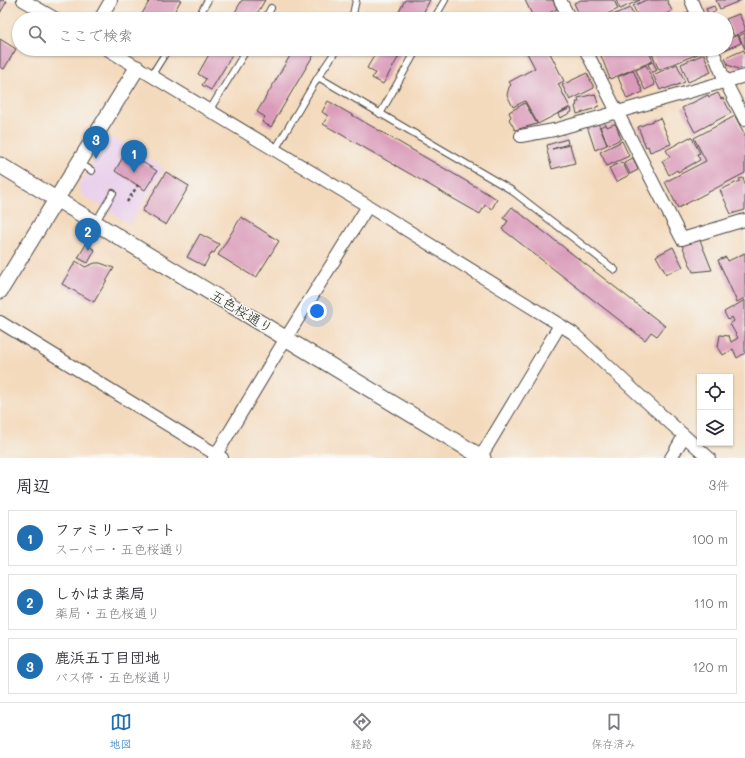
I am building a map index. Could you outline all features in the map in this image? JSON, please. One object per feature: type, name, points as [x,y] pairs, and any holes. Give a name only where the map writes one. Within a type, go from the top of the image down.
[{"type":"street","points":[[24,0],[44,12]]},
{"type":"street","points":[[104,12],[111,0]]},
{"type":"street","points":[[560,0],[566,12]]},
{"type":"street","points":[[691,0],[696,12]]},
{"type":"street","points":[[118,56],[368,206],[573,333],[709,458]]},
{"type":"street","points":[[589,56],[682,240],[745,220]]},
{"type":"street","points":[[715,56],[725,81],[745,120]]},
{"type":"street","points":[[0,291],[137,68]]},
{"type":"street","points":[[520,136],[554,130],[745,76]]},
{"type":"street","name":"五色桜通り","points":[[0,165],[481,457]]},
{"type":"street","points":[[0,322],[217,457],[286,338],[368,206]]},
{"type":"street","points":[[481,457],[560,325]]},
{"type":"street","points":[[671,458],[684,436]]},
{"type":"lane","points":[[201,12],[208,0]]},
{"type":"lane","points":[[353,12],[356,0]]},
{"type":"lane","points":[[438,12],[445,0]]},
{"type":"lane","points":[[269,12],[272,8]]},
{"type":"lane","points":[[151,76],[164,56]]},
{"type":"lane","points":[[209,111],[243,56]]},
{"type":"lane","points":[[275,150],[318,77],[332,56]]},
{"type":"lane","points":[[380,114],[413,56]]},
{"type":"lane","points":[[318,77],[511,190],[616,270]]},
{"type":"lane","points":[[79,162],[92,171]]},
{"type":"lane","points":[[95,223],[113,193]]},
{"type":"path","points":[[127,202],[138,185]]},
{"type":"shaded area","points":[[111,136],[164,169],[130,224],[81,194],[79,185]]},
{"type":"building","points":[[0,0],[7,1],[0,13]]},
{"type":"building","points":[[150,0],[181,0],[174,12],[143,12]]},
{"type":"building","points":[[242,0],[265,0],[258,12],[235,12]]},
{"type":"building","points":[[405,0],[430,0],[424,12],[399,12]]},
{"type":"building","points":[[525,0],[553,0],[557,9],[551,12],[531,12]]},
{"type":"building","points":[[581,0],[614,0],[618,9],[611,12],[578,12],[574,3]]},
{"type":"building","points":[[616,0],[640,0],[620,9]]},
{"type":"building","points":[[646,0],[667,0],[672,11],[636,12],[633,6]]},
{"type":"building","points":[[716,0],[742,0],[720,9]]},
{"type":"building","points":[[714,6],[716,11],[708,12],[706,9]]},
{"type":"building","points":[[630,8],[632,12],[620,12]]},
{"type":"building","points":[[739,14],[745,27],[745,31],[734,36],[733,34],[733,16]]},
{"type":"building","points":[[745,33],[745,49],[739,36]]},
{"type":"building","points":[[738,35],[741,43],[733,46],[733,37]]},
{"type":"building","points":[[0,39],[12,46],[12,56],[4,69],[0,67]]},
{"type":"building","points":[[744,50],[745,67],[738,69],[728,65],[725,58],[733,56],[733,55]]},
{"type":"building","points":[[208,56],[232,56],[211,90],[202,85],[206,79],[198,74]]},
{"type":"building","points":[[290,56],[313,56],[271,127],[262,122],[265,117],[257,112]]},
{"type":"building","points":[[374,56],[399,56],[383,84],[372,78],[375,73],[367,68]]},
{"type":"building","points":[[529,56],[552,56],[564,81],[558,84],[570,107],[538,124],[525,101],[513,107],[507,95],[511,85],[509,82],[535,68]]},
{"type":"building","points":[[601,56],[651,56],[653,61],[610,79]]},
{"type":"building","points":[[653,56],[693,56],[659,70]]},
{"type":"building","points":[[699,56],[705,56],[711,72],[688,82],[681,64]]},
{"type":"building","points":[[653,62],[657,70],[652,73],[648,64]]},
{"type":"building","points":[[677,64],[685,82],[660,90],[653,75]]},
{"type":"building","points":[[646,65],[655,85],[645,90],[636,70]]},
{"type":"building","points":[[633,70],[643,92],[627,99],[618,77]]},
{"type":"building","points":[[587,73],[594,88],[570,100],[562,85]]},
{"type":"building","points":[[718,93],[721,99],[723,98],[731,113],[695,132],[682,108],[708,95],[709,97]]},
{"type":"building","points":[[595,94],[599,106],[577,114],[575,106],[577,105],[576,102],[579,102],[578,98]]},
{"type":"building","points":[[328,101],[497,199],[492,209],[485,205],[480,214],[323,124],[328,116],[322,112]]},
{"type":"building","points":[[525,103],[537,124],[515,130],[509,119],[511,117],[509,112]]},
{"type":"building","points":[[571,108],[572,112],[560,118],[558,114]]},
{"type":"building","points":[[735,116],[745,135],[745,173],[678,208],[665,182],[706,161],[694,138]]},
{"type":"building","points":[[660,118],[671,144],[650,152],[648,146],[646,147],[638,127]]},
{"type":"building","points":[[598,123],[607,145],[595,150],[587,126]]},
{"type":"building","points":[[606,124],[607,127],[614,124],[616,125],[621,139],[608,145],[600,127]]},
{"type":"building","points":[[690,137],[700,153],[697,154],[700,160],[678,172],[677,170],[669,175],[662,161],[670,157],[666,150]]},
{"type":"building","points":[[567,139],[568,144],[552,149],[570,145],[575,163],[552,169],[547,151],[547,145]]},
{"type":"building","points":[[622,141],[629,156],[607,166],[600,152]]},
{"type":"building","points":[[126,152],[157,171],[145,190],[115,171]]},
{"type":"building","points":[[633,158],[638,170],[630,174],[624,162]]},
{"type":"building","points":[[622,162],[629,175],[616,182],[609,168]]},
{"type":"building","points":[[166,172],[189,186],[166,225],[142,211]]},
{"type":"building","points":[[743,178],[745,184],[745,210],[731,214],[720,190],[740,181],[739,179]]},
{"type":"building","points":[[512,207],[665,326],[657,336],[651,332],[645,340],[502,229],[508,221],[503,218]]},
{"type":"building","points":[[241,217],[279,241],[256,278],[218,255]]},
{"type":"building","points":[[200,234],[219,244],[214,253],[212,252],[204,266],[187,257]]},
{"type":"building","points":[[700,240],[712,270],[693,272],[682,245]]},
{"type":"building","points":[[86,244],[95,250],[88,263],[78,258]]},
{"type":"building","points":[[673,247],[683,267],[666,274],[656,256]]},
{"type":"building","points":[[745,253],[745,298],[737,302],[718,260],[726,257],[728,261]]},
{"type":"building","points":[[76,261],[85,267],[95,263],[100,263],[114,268],[94,302],[62,284]]},
{"type":"building","points":[[745,300],[745,353],[737,358],[733,349],[723,355],[718,347],[720,335],[729,336],[731,342],[738,338],[730,324],[734,321],[732,317],[728,320],[724,312]]},
{"type":"place","name":"鹿浜五丁目団地","points":[[96,159]]},
{"type":"place","name":"ファミリーマート","points":[[134,173]]},
{"type":"place","name":"しかはま薬局","points":[[88,251]]}]
